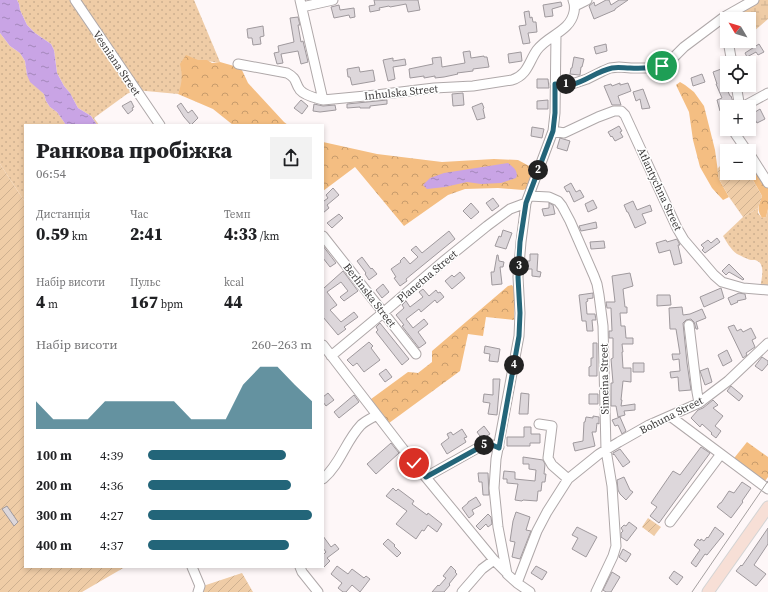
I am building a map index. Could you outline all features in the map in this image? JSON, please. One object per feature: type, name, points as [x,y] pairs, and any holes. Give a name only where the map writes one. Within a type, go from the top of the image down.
[{"type":"main road","points":[[708,592],[768,507]]},
{"type":"street","name":"Vesniana Street","points":[[75,0],[159,124]]},
{"type":"street","points":[[323,100],[301,3],[333,0]]},
{"type":"street","name":"Inhulska Street","points":[[238,64],[287,73],[294,77],[298,87],[304,94],[323,100],[434,88],[473,86],[512,80],[517,78],[529,67],[537,50],[570,23],[573,18],[574,3],[587,0]]},
{"type":"street","points":[[733,12],[754,0]]},
{"type":"street","points":[[555,84],[572,84],[587,79],[610,68],[651,68],[662,66],[668,63],[684,47],[720,20]]},
{"type":"street","points":[[507,574],[498,527],[494,488],[496,459],[519,336],[520,313],[518,277],[520,242],[528,200],[553,131],[555,113],[556,35]]},
{"type":"street","points":[[756,100],[768,94]]},
{"type":"street","name":"Atlantychna Street","points":[[553,131],[564,133],[598,117],[614,111],[621,111],[625,115],[677,228],[684,240],[714,275],[722,282],[743,288],[768,290]]},
{"type":"street","points":[[756,164],[768,183]]},
{"type":"street","name":"Simeina Street","points":[[528,200],[549,197],[562,206],[596,280],[599,295],[603,326],[606,450],[612,486],[616,546],[613,556],[596,592]]},
{"type":"street","name":"Planetna Street","points":[[331,356],[487,226],[510,209],[528,200]]},
{"type":"street","name":"Berlinska Street","points":[[324,237],[416,354]]},
{"type":"street","points":[[689,326],[699,403]]},
{"type":"street","name":"Bohuna Street","points":[[517,583],[537,531],[550,507],[568,480],[588,462],[619,442],[649,425],[699,403],[728,381],[768,343]]},
{"type":"street","points":[[324,346],[426,477],[494,560],[517,583],[530,592]]},
{"type":"street","points":[[324,478],[337,463],[352,436],[362,424],[377,415]]},
{"type":"street","points":[[670,416],[768,489]]},
{"type":"street","points":[[539,424],[552,426],[548,458],[552,465],[568,480]]},
{"type":"street","points":[[426,477],[484,445],[490,444],[499,448]]},
{"type":"street","points":[[670,522],[721,454]]},
{"type":"street","points":[[462,592],[482,569],[494,560]]},
{"type":"street","points":[[192,568],[200,586],[198,592]]},
{"type":"street","points":[[301,568],[318,592]]},
{"type":"green space","points":[[17,0],[194,0],[220,62],[198,60],[182,73],[182,84],[178,94],[135,90],[127,94],[94,118],[98,124],[96,124],[91,116],[78,108],[57,73],[54,50],[51,44],[35,33],[27,25],[20,10]]},
{"type":"green space","points":[[758,0],[768,0],[768,19],[756,29],[756,12],[739,12]]},
{"type":"green space","points":[[0,33],[10,46],[20,53],[25,61],[27,75],[44,94],[50,107],[57,112],[65,124],[24,124],[24,200],[0,164]]},
{"type":"green space","points":[[186,55],[198,60],[207,60],[212,63],[220,62],[241,68],[248,83],[287,124],[232,124],[213,109],[178,94],[182,79],[180,64]]},
{"type":"green space","points":[[680,82],[694,92],[704,106],[715,150],[719,179],[729,197],[723,200],[712,188],[700,167],[693,140],[689,112],[676,85]]},
{"type":"green space","points":[[324,142],[377,154],[442,162],[494,159],[518,160],[531,167],[532,176],[528,188],[523,190],[498,188],[465,189],[448,195],[404,226],[355,167],[324,190]]},
{"type":"green space","points":[[0,164],[24,200],[24,568],[123,568],[82,592],[0,592]]},
{"type":"green space","points":[[756,164],[768,183],[768,209],[766,217],[762,218],[760,215],[759,205],[762,196],[753,180],[756,180]]},
{"type":"green space","points":[[720,166],[720,180],[753,180],[762,196],[758,208],[743,217],[719,179],[717,169]]},
{"type":"green space","points":[[758,208],[758,213],[762,218],[766,217],[768,209],[768,290],[760,289],[762,268],[759,262],[737,254],[723,236],[743,217]]},
{"type":"green space","points":[[512,285],[515,290],[514,320],[486,317],[483,336],[468,334],[460,371],[385,426],[367,402],[408,372],[418,373],[432,362],[432,351],[508,286]]},
{"type":"green space","points":[[747,442],[768,457],[768,477],[762,485],[731,462]]},
{"type":"green space","points":[[648,518],[661,527],[654,536],[642,527]]},
{"type":"green space","points":[[242,573],[253,592],[201,592],[203,586]]},
{"type":"water","points":[[0,0],[17,0],[27,25],[35,33],[51,44],[54,50],[57,73],[78,108],[91,116],[96,124],[65,124],[57,112],[50,107],[44,94],[30,82],[27,75],[25,61],[20,53],[10,46],[0,33]]},
{"type":"water","points":[[508,163],[514,168],[517,176],[516,178],[501,183],[481,184],[467,182],[427,189],[423,185],[430,178],[444,173]]},
{"type":"building","points":[[374,0],[418,0],[420,10],[408,12],[406,4],[379,8],[380,10],[370,12],[369,6],[375,5]]},
{"type":"building","points":[[609,0],[611,5],[619,0],[628,0],[615,10],[594,19],[589,6],[594,2],[595,6]]},
{"type":"building","points":[[561,2],[562,6],[552,9],[553,16],[545,17],[543,5]]},
{"type":"building","points":[[339,5],[340,10],[354,8],[355,17],[350,18],[349,15],[334,18],[331,7]]},
{"type":"building","points":[[529,11],[530,18],[532,17],[533,22],[536,22],[537,32],[528,33],[530,43],[523,44],[519,26],[526,25],[524,12]]},
{"type":"building","points":[[298,17],[301,42],[303,41],[308,62],[301,64],[298,51],[281,54],[283,63],[277,64],[274,53],[279,52],[278,46],[294,42],[290,18]]},
{"type":"building","points":[[263,26],[264,36],[260,37],[261,44],[253,45],[252,38],[248,38],[247,29]]},
{"type":"building","points":[[606,44],[607,51],[596,54],[594,47]]},
{"type":"building","points":[[759,44],[764,52],[758,55],[756,52],[746,56],[745,53],[753,48],[756,48],[756,46]]},
{"type":"building","points":[[470,51],[471,58],[487,57],[489,67],[473,69],[473,71],[457,73],[458,74],[444,77],[435,78],[435,76],[424,78],[424,76],[410,78],[409,69],[433,64],[432,58],[441,57],[442,67],[465,63],[463,52]]},
{"type":"building","points":[[521,52],[522,61],[509,63],[508,54]]},
{"type":"building","points":[[574,57],[584,59],[580,75],[570,74]]},
{"type":"building","points":[[393,58],[393,61],[405,59],[406,65],[393,67],[395,79],[388,81],[383,60]]},
{"type":"building","points":[[359,67],[360,72],[373,70],[375,81],[352,85],[350,77],[348,77],[347,69]]},
{"type":"building","points":[[720,69],[720,92],[728,92],[732,100],[720,100],[720,111],[717,100],[722,98],[713,72]]},
{"type":"building","points":[[702,74],[705,82],[693,86],[691,78]]},
{"type":"building","points":[[537,79],[548,79],[549,88],[537,88]]},
{"type":"building","points":[[620,83],[620,85],[628,83],[631,91],[618,96],[621,105],[612,105],[604,86],[611,84],[612,86]]},
{"type":"building","points":[[643,89],[650,108],[642,109],[640,99],[636,101],[633,92]]},
{"type":"building","points":[[463,93],[464,105],[453,106],[452,94]]},
{"type":"building","points":[[301,100],[308,106],[302,114],[294,108]]},
{"type":"building","points":[[387,100],[387,104],[370,106],[370,108],[347,108],[347,104]]},
{"type":"building","points":[[548,100],[548,109],[537,109],[537,101]]},
{"type":"building","points":[[131,101],[134,107],[128,114],[122,106]]},
{"type":"building","points":[[181,103],[188,113],[192,110],[198,118],[190,124],[177,106]]},
{"type":"building","points":[[482,103],[485,118],[477,120],[472,107]]},
{"type":"building","points":[[314,104],[323,106],[335,105],[336,110],[320,112],[313,111]]},
{"type":"building","points":[[760,109],[765,119],[757,123],[756,112]]},
{"type":"building","points":[[619,126],[623,137],[615,141],[608,132]]},
{"type":"building","points":[[532,127],[544,129],[542,138],[531,136]]},
{"type":"building","points":[[560,138],[570,141],[567,151],[557,148]]},
{"type":"building","points":[[571,183],[576,192],[580,190],[584,197],[574,202],[569,191],[567,192],[564,187]]},
{"type":"building","points":[[333,188],[339,195],[327,205],[329,208],[324,212],[324,201],[328,198],[326,195]]},
{"type":"building","points":[[493,198],[499,206],[492,211],[486,203]]},
{"type":"building","points":[[593,200],[597,208],[588,212],[585,204]]},
{"type":"building","points":[[633,201],[637,210],[650,205],[652,211],[642,214],[646,223],[635,228],[624,205]]},
{"type":"building","points":[[471,203],[479,212],[471,219],[463,211]]},
{"type":"building","points":[[549,203],[553,205],[555,214],[544,216],[542,209],[549,208]]},
{"type":"building","points":[[339,214],[343,218],[332,228],[327,223]]},
{"type":"building","points":[[596,222],[597,228],[581,231],[579,226]]},
{"type":"building","points":[[503,230],[512,233],[506,249],[495,246],[499,236],[501,237]]},
{"type":"building","points":[[449,231],[455,239],[406,279],[407,281],[400,286],[394,278],[396,277],[391,269],[401,262],[400,261],[404,257],[410,264],[418,257],[411,250],[416,246],[422,253]]},
{"type":"building","points":[[717,238],[720,242],[705,253],[702,250],[704,248],[701,245],[708,240],[711,243]]},
{"type":"building","points":[[677,239],[680,245],[678,245],[682,263],[674,265],[670,250],[659,253],[656,243]]},
{"type":"building","points":[[604,241],[605,248],[591,249],[590,242]]},
{"type":"building","points":[[324,247],[336,263],[330,267],[324,259]]},
{"type":"building","points":[[530,254],[538,254],[537,271],[541,272],[540,277],[532,276],[532,269],[526,269],[526,261],[530,261]]},
{"type":"building","points":[[497,255],[499,261],[504,262],[503,267],[500,267],[502,284],[492,285],[491,272],[494,272]]},
{"type":"building","points":[[362,257],[377,274],[369,280],[365,274],[366,273],[357,261]]},
{"type":"building","points":[[729,264],[744,279],[743,280],[729,272],[726,275],[722,271]]},
{"type":"building","points":[[343,271],[358,291],[344,301],[340,297],[348,291],[341,282],[327,292],[337,305],[330,310],[341,322],[354,312],[358,317],[344,327],[346,329],[338,335],[324,318],[324,288]]},
{"type":"building","points":[[460,272],[465,278],[452,289],[445,281],[452,275],[454,277]]},
{"type":"building","points":[[630,273],[633,286],[623,289],[627,313],[620,313],[621,326],[625,326],[626,338],[633,338],[633,344],[622,344],[623,368],[631,368],[631,382],[623,381],[621,406],[635,404],[635,410],[624,411],[625,415],[618,417],[616,406],[611,406],[611,383],[613,383],[611,359],[613,358],[613,338],[609,338],[609,331],[612,331],[611,308],[607,308],[606,302],[615,302],[612,276]]},
{"type":"building","points":[[383,284],[389,292],[382,298],[376,290]]},
{"type":"building","points":[[721,288],[724,298],[704,307],[700,297]]},
{"type":"building","points":[[423,289],[429,296],[436,290],[444,297],[437,303],[435,300],[421,312],[419,309],[406,319],[413,328],[424,319],[428,324],[418,332],[426,343],[419,348],[402,326],[404,325],[396,315],[404,308],[402,305],[406,301],[410,307],[423,297],[419,292]]},
{"type":"building","points":[[593,293],[593,298],[587,299],[588,301],[586,302],[587,314],[595,314],[596,320],[592,320],[593,331],[587,331],[586,321],[582,321],[579,295]]},
{"type":"building","points":[[739,293],[745,294],[746,299],[737,301],[738,302],[731,305],[728,298]]},
{"type":"building","points":[[657,295],[670,295],[671,305],[657,306]]},
{"type":"building","points":[[682,307],[683,315],[702,309],[706,318],[696,322],[698,329],[696,329],[694,322],[691,319],[686,320],[683,323],[691,390],[679,391],[678,377],[671,378],[670,372],[680,371],[679,359],[673,360],[672,354],[680,354],[676,329],[670,329],[669,308]]},
{"type":"building","points":[[380,323],[409,359],[402,365],[376,332],[378,330],[376,327]]},
{"type":"building","points":[[734,325],[737,331],[741,329],[743,332],[751,328],[756,338],[752,340],[755,347],[746,353],[747,355],[743,358],[728,327]]},
{"type":"building","points":[[369,342],[373,346],[371,348],[380,360],[364,372],[357,363],[353,366],[347,360]]},
{"type":"building","points":[[593,343],[597,343],[597,376],[589,376],[591,358],[593,358]]},
{"type":"building","points":[[485,346],[500,349],[498,362],[489,361],[490,354],[484,353]]},
{"type":"building","points":[[727,350],[732,361],[723,366],[718,355]]},
{"type":"building","points":[[762,357],[768,361],[768,364],[762,371],[755,366]]},
{"type":"building","points":[[633,363],[644,363],[644,372],[633,372]]},
{"type":"building","points":[[708,368],[712,382],[705,385],[700,371]]},
{"type":"building","points":[[386,369],[392,377],[385,382],[379,374]]},
{"type":"building","points":[[493,379],[500,379],[497,415],[488,414],[490,403],[483,402],[484,394],[493,395]]},
{"type":"building","points":[[731,386],[743,396],[739,401],[727,391]]},
{"type":"building","points":[[328,393],[334,400],[326,406],[324,403],[324,396]]},
{"type":"building","points":[[521,393],[529,394],[528,414],[519,414]]},
{"type":"building","points":[[589,394],[598,394],[598,404],[589,404]]},
{"type":"building","points":[[354,395],[359,402],[339,418],[334,412]]},
{"type":"building","points":[[713,400],[718,405],[713,408],[723,416],[715,426],[721,431],[716,438],[702,424],[700,427],[691,418],[698,410]]},
{"type":"building","points":[[593,416],[599,417],[599,424],[597,423],[596,432],[592,432],[595,446],[575,451],[573,443],[583,441],[584,422],[586,417],[593,418]]},
{"type":"building","points":[[620,417],[626,431],[622,434],[618,425],[615,426],[612,420]]},
{"type":"building","points":[[484,426],[490,434],[482,439],[477,432]]},
{"type":"building","points":[[524,427],[531,427],[531,434],[540,434],[540,443],[530,443],[530,446],[507,446],[507,437],[524,437]]},
{"type":"building","points":[[462,429],[467,437],[464,438],[466,442],[447,454],[441,444],[449,438],[447,434],[451,432],[453,435]]},
{"type":"building","points":[[391,443],[399,453],[376,474],[367,464]]},
{"type":"building","points":[[701,447],[710,453],[659,523],[650,516],[657,507],[651,503],[673,471],[680,475]]},
{"type":"building","points":[[620,449],[630,462],[623,467],[614,454],[613,455],[613,453]]},
{"type":"building","points":[[523,457],[543,460],[545,464],[545,482],[542,482],[541,491],[538,491],[537,501],[515,500],[518,484],[507,483],[507,479],[503,479],[504,471],[515,472],[515,479],[535,481],[536,470],[529,469],[529,464],[523,464]]},
{"type":"building","points":[[478,473],[488,473],[489,495],[483,495],[482,482],[479,482]]},
{"type":"building","points":[[624,477],[630,490],[633,492],[626,500],[618,490],[617,480]]},
{"type":"building","points":[[742,482],[751,488],[731,518],[717,507],[729,491],[734,493]]},
{"type":"building","points":[[393,488],[396,491],[398,489],[414,501],[412,504],[427,515],[428,513],[442,524],[437,532],[428,525],[424,531],[422,530],[416,539],[396,524],[407,511],[386,496]]},
{"type":"building","points":[[476,497],[481,505],[472,510],[474,514],[469,518],[462,508]]},
{"type":"building","points":[[7,506],[18,522],[14,526],[2,509]]},
{"type":"building","points":[[516,512],[530,517],[526,530],[531,531],[520,559],[512,557],[515,542],[510,541]]},
{"type":"building","points":[[488,514],[491,517],[492,524],[488,527],[486,524],[480,530],[476,526]]},
{"type":"building","points":[[629,522],[637,528],[627,541],[621,537],[621,533],[623,531],[621,528],[624,525],[626,526]]},
{"type":"building","points":[[577,527],[597,537],[586,557],[572,549],[578,538],[572,535]]},
{"type":"building","points":[[715,527],[724,534],[707,555],[705,554],[696,567],[691,563],[700,550],[694,545],[698,539],[700,541],[701,539],[704,541],[707,537],[708,538]]},
{"type":"building","points":[[768,528],[768,544],[754,565],[766,574],[756,586],[736,571],[741,565],[742,566]]},
{"type":"building","points":[[324,537],[331,547],[335,544],[339,549],[327,558],[330,561],[324,567],[324,554],[326,552],[324,549]]},
{"type":"building","points":[[388,539],[401,553],[397,557],[383,544]]},
{"type":"building","points":[[623,549],[631,554],[626,562],[619,557]]},
{"type":"building","points":[[337,566],[348,574],[352,569],[364,578],[366,576],[370,579],[360,592],[352,585],[346,592],[343,592],[338,588],[342,583],[331,574]]},
{"type":"building","points":[[451,566],[457,574],[449,584],[450,585],[444,592],[432,592],[446,578],[443,576]]},
{"type":"building","points":[[536,566],[547,572],[542,580],[531,573]]},
{"type":"building","points":[[674,571],[683,577],[677,585],[669,578]]},
{"type":"building","points":[[612,572],[620,577],[611,592],[606,592],[603,590]]},
{"type":"tram line","points":[[692,592],[768,481]]},
{"type":"route","points":[[414,463],[426,477],[484,445],[495,445],[499,448],[519,336],[520,313],[518,277],[520,242],[526,203],[553,131],[555,113],[555,84],[572,84],[587,79],[610,68],[651,68],[662,66]]}]
